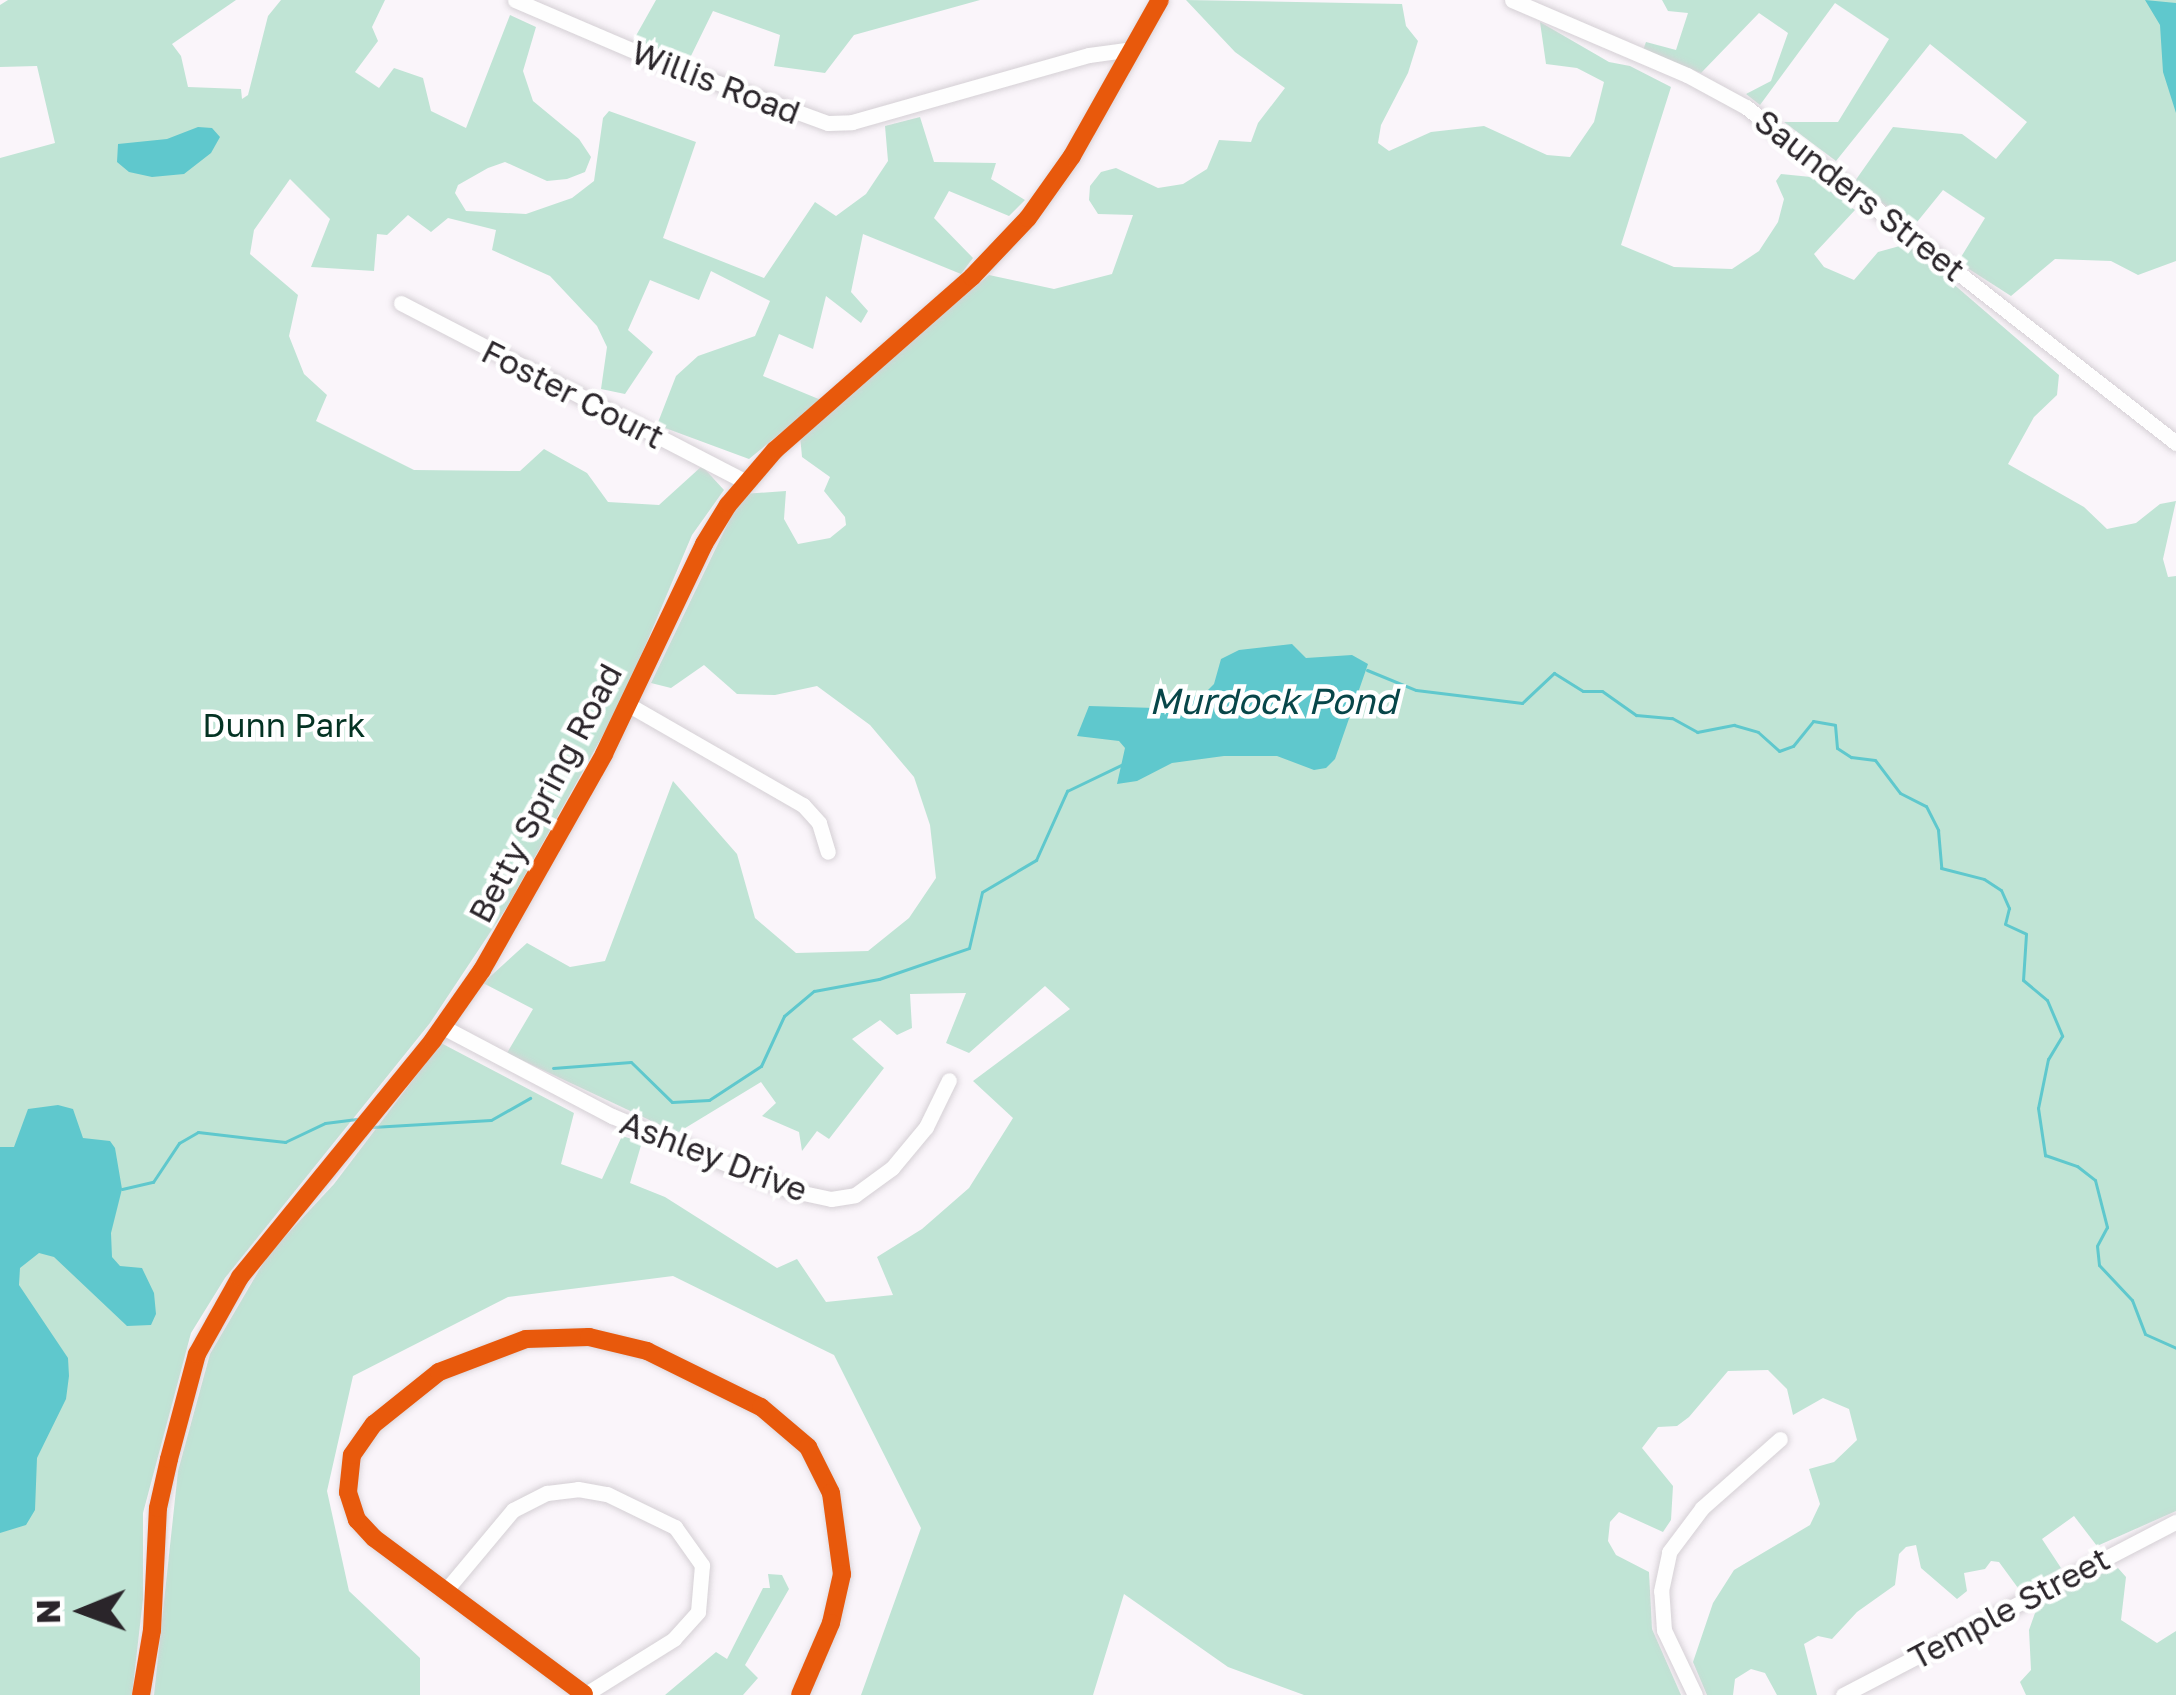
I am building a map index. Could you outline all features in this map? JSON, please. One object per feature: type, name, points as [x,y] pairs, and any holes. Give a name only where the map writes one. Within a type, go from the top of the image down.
[{"type":"street","name":"Willis Road","points":[[515,0],[630,50],[828,123],[852,122],[1089,56],[1132,50]]},
{"type":"street","name":"Betty Spring Road","points":[[141,1695],[152,1630],[158,1508],[196,1354],[249,1263],[443,1027],[524,899],[628,706],[704,544],[746,482],[1015,233],[1061,174],[1160,0]]},
{"type":"street","name":"Saunders Street","points":[[1512,0],[1687,75],[1746,107],[2176,443]]},
{"type":"street","name":"Foster Court","points":[[401,303],[746,482]]},
{"type":"street","points":[[628,706],[803,805],[819,823],[828,852]]},
{"type":"street","name":"Ashley Drive","points":[[443,1027],[612,1116],[789,1190],[831,1199],[855,1195],[892,1168],[926,1127],[950,1080]]},
{"type":"street","points":[[446,1590],[513,1510],[547,1493],[600,1492],[668,1522],[692,1545],[702,1565],[698,1612],[674,1640],[584,1695],[446,1590],[357,1520],[347,1485],[358,1442],[440,1372],[491,1349],[568,1336],[622,1343],[761,1407],[801,1439],[820,1465],[840,1534],[840,1593],[800,1695]]},
{"type":"street","points":[[1695,1695],[1664,1630],[1660,1591],[1669,1552],[1702,1508],[1780,1439]]},
{"type":"street","name":"Temple Street","points":[[1843,1695],[2176,1522]]},
{"type":"green space","name":"Dunn Park","points":[[8,0],[236,0],[172,44],[181,56],[188,87],[241,89],[242,99],[248,95],[268,16],[281,0],[385,0],[372,27],[378,41],[355,72],[379,88],[394,68],[423,78],[431,111],[466,128],[510,15],[536,27],[523,71],[533,101],[579,139],[591,157],[585,172],[567,179],[547,181],[505,162],[488,168],[458,185],[455,193],[466,211],[526,214],[572,198],[594,181],[603,118],[609,111],[696,142],[663,238],[764,278],[815,202],[836,216],[866,194],[888,161],[885,126],[920,117],[934,162],[996,163],[991,179],[1025,200],[1009,216],[949,191],[934,218],[973,258],[961,274],[863,234],[851,292],[868,311],[861,323],[826,296],[813,349],[779,334],[763,376],[821,400],[749,459],[657,425],[676,376],[698,356],[755,336],[770,301],[711,271],[699,300],[650,280],[628,330],[653,352],[625,394],[601,389],[607,347],[597,326],[550,276],[492,250],[496,230],[448,218],[431,232],[408,215],[387,235],[377,234],[374,271],[311,267],[330,219],[290,179],[254,230],[250,254],[298,295],[289,336],[304,374],[327,395],[316,421],[414,470],[520,471],[544,449],[587,473],[608,502],[659,505],[702,466],[724,490],[692,535],[622,701],[507,907],[430,1023],[225,1278],[191,1333],[143,1513],[143,1599],[132,1695],[0,1695],[0,158],[55,143],[37,66],[0,67],[0,5]]},
{"type":"green space","points":[[656,0],[980,0],[854,35],[825,73],[774,66],[780,35],[713,11],[688,62],[633,41]]},
{"type":"green space","points":[[1186,0],[1402,4],[1406,26],[1418,41],[1408,73],[1381,125],[1378,143],[1389,151],[1431,132],[1484,126],[1547,155],[1570,157],[1594,122],[1604,82],[1577,68],[1546,64],[1540,22],[1609,62],[1630,66],[1671,87],[1621,245],[1674,267],[1732,269],[1759,251],[1778,222],[1784,199],[1776,181],[1781,174],[1811,177],[1855,210],[1814,254],[1824,267],[1854,280],[1878,252],[1907,244],[2059,375],[2057,395],[2034,417],[2008,464],[2084,507],[2107,529],[2136,523],[2160,504],[2176,501],[2163,559],[2168,577],[2176,576],[2176,1511],[2097,1546],[2074,1516],[2042,1539],[2061,1568],[2052,1575],[2018,1588],[1999,1562],[1991,1561],[1985,1569],[1964,1573],[1967,1591],[1957,1599],[1921,1568],[1916,1545],[1906,1547],[1899,1554],[1895,1585],[1857,1612],[1832,1639],[1818,1636],[1804,1644],[1817,1695],[1777,1695],[1765,1673],[1751,1669],[1735,1679],[1733,1695],[1707,1695],[1693,1662],[1713,1603],[1734,1570],[1810,1525],[1820,1504],[1809,1469],[1834,1462],[1857,1440],[1849,1409],[1823,1398],[1793,1415],[1787,1389],[1768,1370],[1728,1371],[1689,1417],[1677,1426],[1658,1427],[1642,1448],[1673,1486],[1671,1520],[1663,1532],[1619,1512],[1610,1522],[1608,1541],[1616,1555],[1649,1572],[1652,1629],[1681,1695],[1304,1695],[1228,1667],[1124,1594],[1093,1695],[861,1695],[921,1528],[834,1355],[673,1276],[508,1297],[353,1376],[327,1491],[349,1591],[420,1658],[420,1695],[154,1695],[178,1471],[210,1354],[268,1255],[334,1184],[441,1043],[574,1113],[561,1164],[602,1179],[622,1136],[642,1142],[630,1183],[665,1197],[777,1268],[797,1259],[826,1302],[893,1295],[877,1257],[922,1229],[969,1188],[1013,1118],[973,1081],[1070,1009],[1045,986],[969,1053],[946,1043],[966,993],[910,994],[912,1028],[897,1035],[880,1020],[852,1039],[884,1068],[829,1139],[817,1131],[802,1151],[799,1132],[762,1116],[776,1103],[761,1082],[677,1133],[507,1053],[533,1009],[483,983],[527,943],[570,967],[605,961],[673,781],[737,854],[755,918],[796,953],[868,951],[909,918],[936,878],[930,825],[914,777],[870,725],[817,686],[775,695],[737,694],[704,665],[671,688],[651,683],[742,494],[786,491],[784,519],[798,544],[830,538],[846,525],[824,491],[830,477],[802,457],[800,435],[989,275],[1054,289],[1112,274],[1133,215],[1098,214],[1089,200],[1090,186],[1101,172],[1116,168],[1158,188],[1183,184],[1207,169],[1219,140],[1251,142],[1258,123],[1285,88],[1235,52]]},
{"type":"green space","points":[[1662,0],[2176,0],[2176,261],[2138,275],[2111,261],[2055,259],[2011,296],[1958,262],[1985,218],[1943,190],[1913,227],[1855,181],[1893,127],[1962,134],[1996,159],[2027,122],[1930,44],[1836,161],[1784,122],[1838,122],[1889,39],[1835,3],[1760,105],[1746,94],[1771,81],[1788,33],[1759,13],[1701,73],[1643,50],[1646,42],[1676,50],[1688,13],[1668,11]]},
{"type":"green space","points":[[2118,1568],[2126,1577],[2121,1620],[2157,1643],[2176,1631],[2176,1695],[2026,1695],[2020,1682],[2031,1670],[2029,1630],[2035,1613],[2054,1591]]},
{"type":"green space","points":[[768,1574],[782,1575],[789,1589],[745,1665],[758,1678],[743,1695],[665,1695],[716,1652],[727,1659],[763,1588],[770,1588]]},
{"type":"water","points":[[2145,0],[2176,3],[2176,113],[2163,72],[2160,25]]},
{"type":"water","points":[[198,127],[212,128],[220,137],[211,153],[184,174],[152,177],[129,172],[117,162],[118,144],[167,139]]},
{"type":"water","name":"Murdock Pond","points":[[1292,644],[1306,658],[1352,655],[1368,664],[1335,759],[1326,768],[1314,770],[1277,756],[1224,756],[1172,763],[1137,781],[1117,784],[1125,748],[1119,741],[1077,736],[1089,706],[1155,708],[1206,692],[1214,684],[1221,659],[1239,650]]},
{"type":"water","points":[[58,1105],[73,1109],[83,1138],[110,1141],[115,1148],[122,1189],[111,1233],[112,1257],[120,1266],[142,1268],[154,1293],[156,1314],[151,1325],[127,1326],[54,1257],[39,1253],[20,1268],[19,1285],[68,1358],[69,1376],[66,1399],[37,1458],[35,1510],[26,1525],[0,1533],[0,1147],[14,1147],[28,1109]]},
{"type":"waterway","points":[[1367,670],[1416,690],[1522,703],[1554,673],[1583,691],[1602,691],[1636,715],[1672,718],[1697,732],[1734,725],[1758,732],[1779,751],[1793,746],[1813,721],[1835,725],[1837,748],[1851,757],[1875,760],[1900,793],[1926,806],[1938,830],[1941,868],[1984,879],[2001,890],[2009,908],[2005,924],[2026,934],[2023,980],[2047,1000],[2062,1036],[2048,1059],[2038,1108],[2045,1155],[2077,1166],[2095,1180],[2107,1227],[2097,1246],[2099,1265],[2132,1300],[2145,1334],[2176,1348]]},
{"type":"waterway","points":[[553,1068],[631,1062],[672,1102],[709,1100],[761,1066],[784,1016],[814,991],[879,979],[969,948],[982,892],[1036,860],[1067,791],[1123,764]]},
{"type":"waterway","points":[[372,1127],[491,1120],[530,1098]]},
{"type":"waterway","points":[[122,1189],[153,1182],[179,1143],[198,1132],[285,1142],[325,1123],[357,1119]]},
{"type":"cycle path","points":[[141,1695],[152,1630],[158,1508],[169,1459],[197,1354],[240,1277],[433,1040],[482,970],[604,754],[704,544],[728,505],[775,450],[972,277],[1028,218],[1072,156],[1160,0]]},
{"type":"cycle path","points":[[584,1694],[374,1538],[357,1520],[348,1492],[352,1455],[374,1424],[439,1372],[526,1339],[589,1337],[647,1351],[761,1407],[808,1447],[831,1493],[842,1574],[831,1623],[800,1695]]}]
